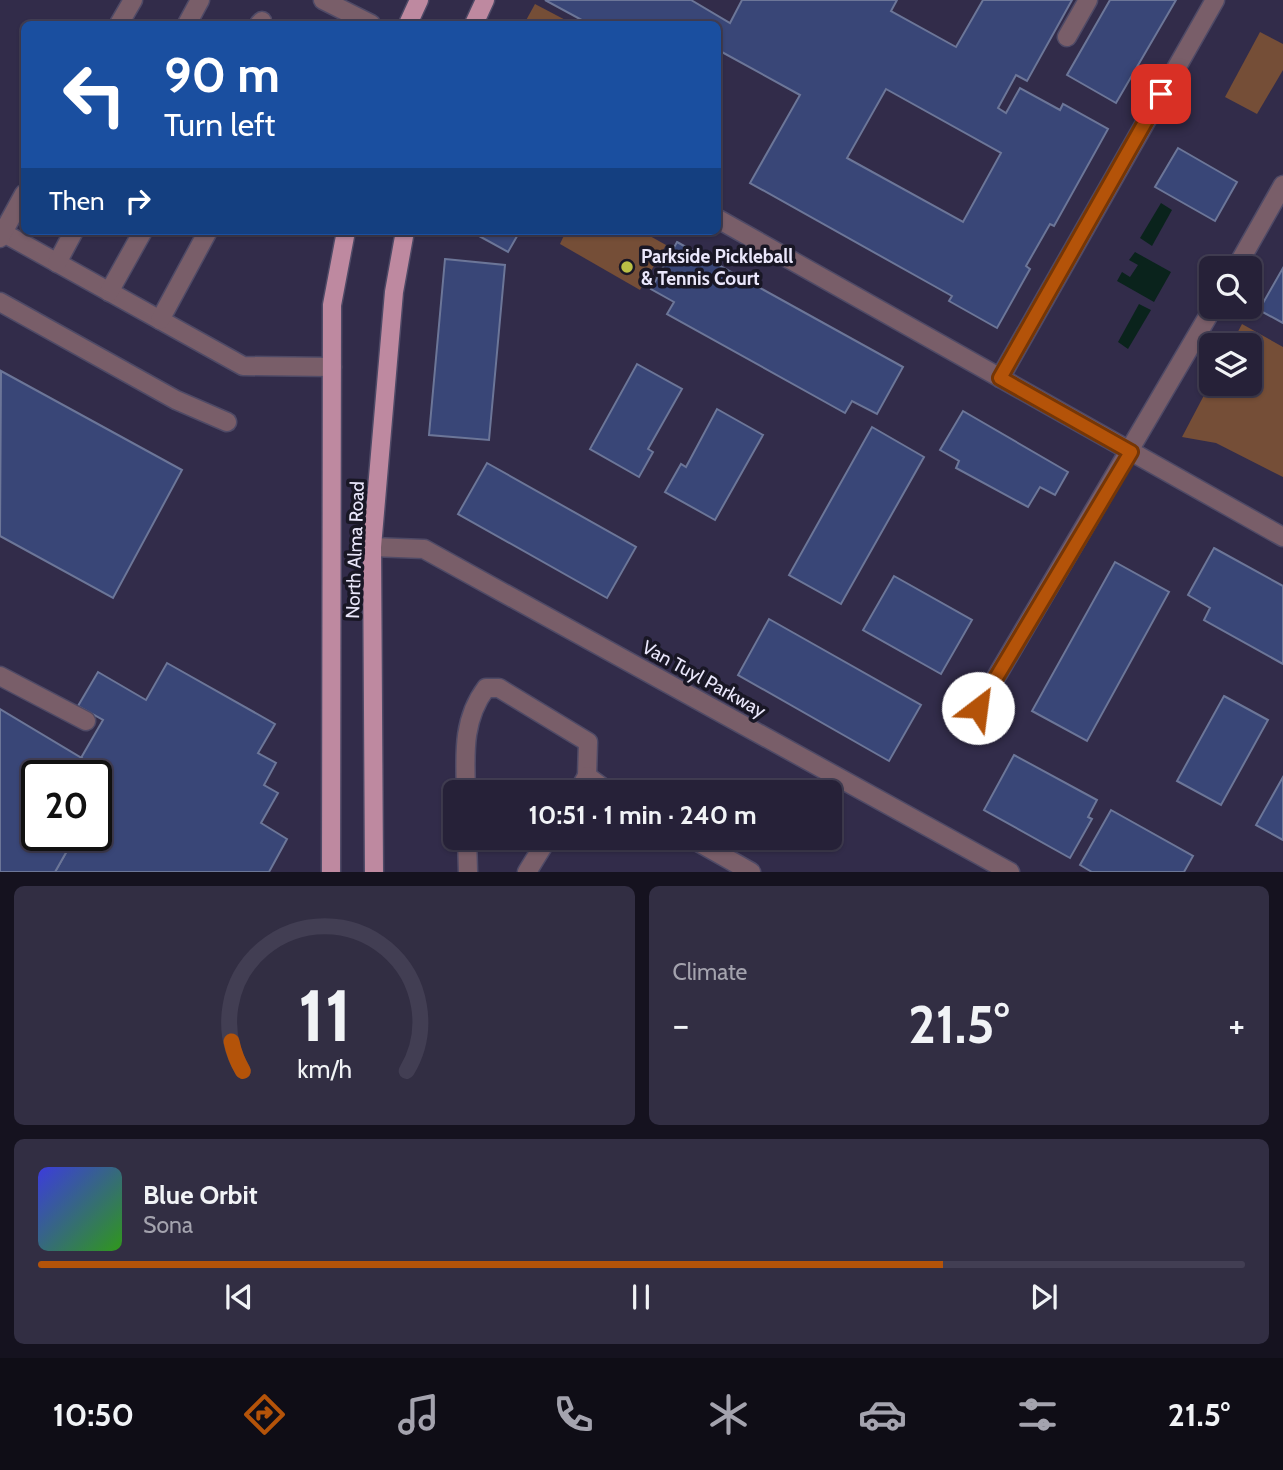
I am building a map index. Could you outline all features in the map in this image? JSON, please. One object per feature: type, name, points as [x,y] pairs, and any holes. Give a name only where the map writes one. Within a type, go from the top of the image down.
[{"type":"main road","points":[[409,21],[419,0]]},
{"type":"main road","points":[[475,21],[485,0]]},
{"type":"main road","name":"North Alma Road","points":[[331,872],[332,305],[345,235]]},
{"type":"main road","name":"North Alma Road","points":[[374,872],[372,547],[394,292],[404,235]]},
{"type":"street","points":[[121,21],[133,0]]},
{"type":"street","points":[[189,21],[200,0]]},
{"type":"street","points":[[323,0],[365,21]]},
{"type":"street","points":[[1067,37],[1088,0]]},
{"type":"street","points":[[1000,378],[1215,0]]},
{"type":"street","points":[[1243,256],[1283,185]]},
{"type":"street","points":[[21,199],[1,234],[243,366],[332,367]]},
{"type":"street","points":[[721,221],[1283,537]]},
{"type":"street","points":[[57,263],[72,235]]},
{"type":"street","points":[[109,292],[141,235]]},
{"type":"street","points":[[160,320],[206,235]]},
{"type":"street","points":[[0,302],[176,400],[227,422]]},
{"type":"street","points":[[978,708],[1131,452],[1207,319]]},
{"type":"street","name":"Van Tuyl Parkway","points":[[372,547],[424,550],[1010,872]]},
{"type":"street","points":[[0,676],[86,722]]},
{"type":"street","points":[[466,780],[464,741],[474,703],[486,688],[499,688],[588,742],[587,776],[584,780]]},
{"type":"street","points":[[587,776],[592,780]]},
{"type":"street","points":[[467,850],[468,872]]},
{"type":"street","points":[[527,872],[541,850]]},
{"type":"street","points":[[712,850],[751,872]]},
{"type":"shaded area","points":[[535,4],[567,21],[526,21]]},
{"type":"shaded area","points":[[1260,32],[1283,44],[1283,70],[1257,114],[1225,97]]},
{"type":"shaded area","points":[[1161,203],[1172,210],[1152,246],[1140,238]]},
{"type":"shaded area","name":"Parkside Pickleball & Tennis Court","points":[[564,235],[648,235],[666,245],[640,290],[560,244]]},
{"type":"shaded area","points":[[1135,252],[1171,272],[1154,302],[1117,281],[1122,272],[1130,277],[1138,265],[1129,260]]},
{"type":"shaded area","points":[[1139,304],[1151,310],[1128,349],[1118,342]]},
{"type":"shaded area","points":[[1242,324],[1258,333],[1237,333]]},
{"type":"shaded area","points":[[1262,335],[1283,347],[1283,477],[1216,443],[1182,437],[1204,396],[1262,396]]},
{"type":"building","points":[[545,0],[691,0],[730,23],[742,0],[897,0],[891,11],[956,47],[983,0],[1072,0],[1027,81],[1016,75],[998,108],[1006,113],[1020,88],[1060,110],[1063,104],[1108,129],[1054,226],[1050,224],[1026,266],[1030,269],[997,328],[949,301],[952,296],[750,183],[800,95],[721,52],[721,21],[584,21]],"holes":[[[886,89],[1001,153],[963,222],[847,158]]]},
{"type":"building","points":[[1110,0],[1176,0],[1116,103],[1067,75]]},
{"type":"building","points":[[1178,148],[1237,182],[1215,221],[1155,187]]},
{"type":"building","points":[[477,235],[518,235],[508,252]]},
{"type":"building","points":[[677,242],[903,367],[877,414],[852,401],[845,413],[667,314],[674,302],[651,289]]},
{"type":"building","points":[[445,259],[505,265],[489,440],[429,435]]},
{"type":"building","points":[[1283,268],[1283,323],[1262,312],[1262,305]]},
{"type":"building","points":[[637,364],[682,389],[648,449],[653,452],[639,477],[590,449]]},
{"type":"building","points":[[1,371],[182,470],[113,598],[0,536]]},
{"type":"building","points":[[717,409],[763,435],[715,520],[665,492],[681,464],[686,467]]},
{"type":"building","points":[[963,411],[1068,472],[1055,495],[1040,487],[1028,507],[956,468],[959,461],[940,450]]},
{"type":"building","points":[[872,427],[924,457],[841,604],[789,575]]},
{"type":"building","points":[[487,463],[636,547],[607,598],[458,514]]},
{"type":"building","points":[[1214,548],[1283,586],[1283,664],[1204,620],[1210,608],[1188,595]]},
{"type":"building","points":[[1115,562],[1169,592],[1087,741],[1032,711]]},
{"type":"building","points":[[894,576],[972,620],[941,674],[863,630]]},
{"type":"building","points":[[769,619],[921,705],[889,761],[738,675]]},
{"type":"building","points":[[167,663],[275,724],[258,753],[276,763],[264,785],[278,793],[261,823],[287,839],[269,872],[55,872],[67,851],[112,851],[112,760],[81,758],[103,720],[78,706],[98,672],[146,700]]},
{"type":"building","points":[[1224,696],[1268,720],[1221,805],[1177,781]]},
{"type":"building","points":[[0,709],[85,760],[21,760],[21,851],[67,851],[55,872],[0,872]]},
{"type":"building","points":[[1014,755],[1097,800],[1088,817],[1092,819],[1070,858],[984,810]]},
{"type":"building","points":[[1283,777],[1283,840],[1256,825]]},
{"type":"building","points":[[1111,810],[1193,856],[1184,872],[1092,872],[1080,865]]},
{"type":"place","name":"Parkside Pickleball & Tennis Court","points":[[627,267]]},
{"type":"route","points":[[978,708],[1131,452],[1000,378],[1161,94]]}]
